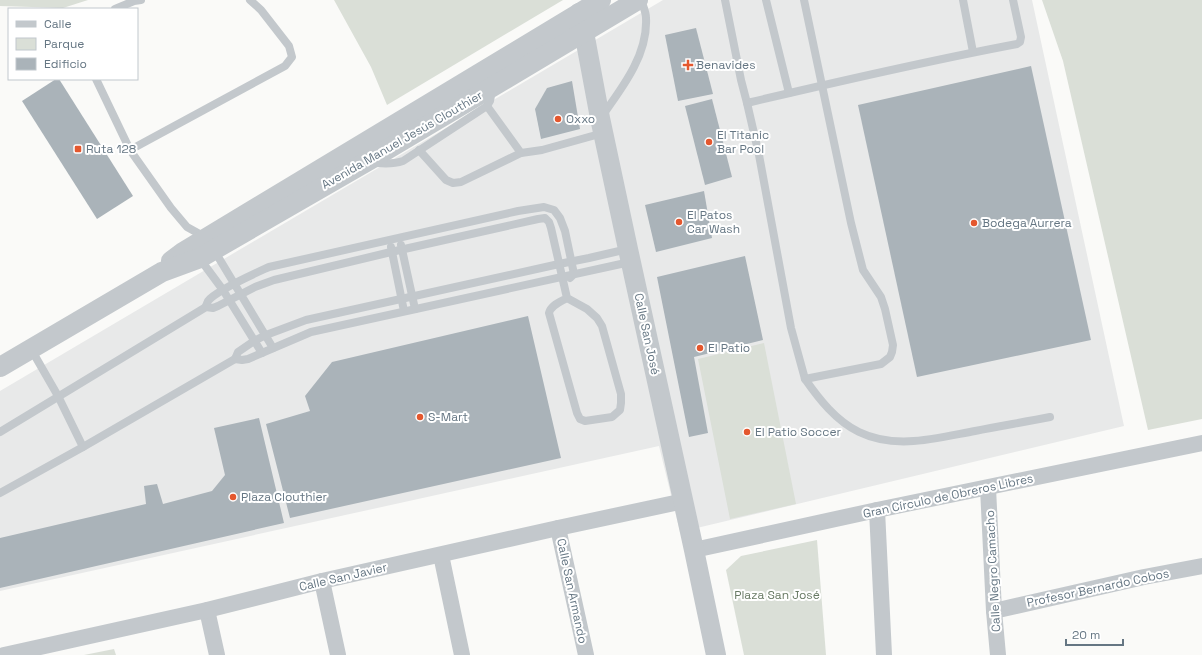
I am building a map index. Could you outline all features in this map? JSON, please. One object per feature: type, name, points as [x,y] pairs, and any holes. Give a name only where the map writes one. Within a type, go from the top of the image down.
[{"type":"street","name":"Avenida Manuel Jesús Clouthier","points":[[488,84],[579,13],[601,0]]},
{"type":"street","name":"Avenida Manuel Jesús Clouthier","points":[[0,367],[368,151],[584,32],[638,0]]},
{"type":"street","name":"Calle San José","points":[[579,13],[629,255],[684,502],[716,655]]},
{"type":"street","name":"Gran Círculo de Obreros Libres","points":[[694,550],[877,510],[1202,443]]},
{"type":"street","name":"Calle Negro Camacho","points":[[988,488],[994,611],[998,655]]},
{"type":"street","name":"Calle San Javier","points":[[4,655],[207,610],[322,581],[558,528],[684,502]]},
{"type":"street","points":[[877,510],[884,655]]},
{"type":"street","name":"Calle San Armando","points":[[558,528],[586,655]]},
{"type":"street","points":[[441,555],[462,655]]},
{"type":"street","name":"Profesor Bernardo Cobos","points":[[994,611],[1144,577],[1202,566]]},
{"type":"street","points":[[322,581],[338,655]]},
{"type":"street","points":[[207,610],[217,655]]},
{"type":"lane","points":[[117,8],[134,1],[142,0]]},
{"type":"lane","points":[[130,150],[285,66],[292,58],[289,46],[250,0]]},
{"type":"lane","points":[[419,150],[446,180],[453,184],[461,182],[521,153],[542,150],[602,126],[636,63],[642,46],[646,29],[646,16],[641,0]]},
{"type":"lane","points":[[725,0],[759,155],[791,328],[805,379],[818,397],[838,417],[858,431],[877,438],[901,442],[928,440],[1050,417]]},
{"type":"lane","points":[[766,0],[789,93]]},
{"type":"lane","points":[[804,0],[863,270],[881,297],[893,345],[890,357],[882,364],[805,379]]},
{"type":"lane","points":[[963,0],[973,52]]},
{"type":"lane","points":[[747,104],[789,93],[973,52],[1017,44],[1020,42],[1021,37],[1013,0]]},
{"type":"lane","points":[[96,80],[130,150],[171,208],[234,284],[273,348]]},
{"type":"lane","points":[[368,151],[377,163],[395,164],[403,161],[419,150],[488,84],[521,153]]},
{"type":"lane","points":[[206,307],[208,301],[222,290],[269,268],[544,207],[554,210],[560,218],[565,231],[574,274]]},
{"type":"lane","points":[[0,432],[206,307],[218,306],[255,287],[274,280],[401,249],[546,218],[551,228],[567,298],[587,309],[597,318],[605,333],[622,403],[620,410],[612,417],[585,421],[580,419],[577,414],[549,313],[555,304],[567,298]]},
{"type":"lane","points":[[187,227],[203,248],[222,290],[262,353]]},
{"type":"lane","points":[[399,238],[415,309]]},
{"type":"lane","points":[[390,240],[404,311]]},
{"type":"lane","points":[[235,360],[238,352],[254,341],[306,320],[559,264],[589,258],[629,255]]},
{"type":"lane","points":[[0,494],[235,360],[248,359],[311,332],[574,274],[629,255]]},
{"type":"lane","points":[[564,287],[574,274]]},
{"type":"lane","points":[[31,349],[58,396],[83,447]]},
{"type":"shaded area","points":[[663,0],[1032,0],[1124,426],[680,532],[659,446],[0,591],[0,391]]},
{"type":"green space","points":[[0,0],[88,0],[63,8],[0,6]]},
{"type":"green space","points":[[334,0],[563,0],[387,105],[371,67]]},
{"type":"green space","points":[[1042,0],[1202,0],[1202,419],[1148,430],[1063,61]]},
{"type":"green space","name":"El Patio Soccer","points":[[764,343],[796,504],[730,519],[698,359]]},
{"type":"green space","name":"Plaza San José","points":[[817,540],[826,655],[744,655],[726,570],[741,556]]},
{"type":"green space","points":[[114,649],[116,655],[84,655]]},
{"type":"building","name":"Benavides","points":[[696,28],[713,94],[678,101],[665,35]]},
{"type":"building","name":"Bodega Aurrera","points":[[1031,66],[1091,340],[917,377],[858,105]]},
{"type":"building","name":"Ruta 128","points":[[54,80],[60,80],[133,196],[97,219],[22,101]]},
{"type":"building","name":"Oxxo","points":[[572,81],[580,129],[541,139],[535,109],[547,88]]},
{"type":"building","name":"El Titanic Bar Pool","points":[[712,99],[732,177],[705,185],[685,106]]},
{"type":"building","name":"El Patos Car Wash","points":[[704,191],[712,238],[656,252],[645,205]]},
{"type":"building","name":"El Patio","points":[[745,256],[763,340],[694,357],[708,433],[689,437],[657,277]]},
{"type":"building","name":"S-Mart","points":[[528,316],[561,458],[290,518],[266,424],[310,411],[305,396],[332,362]]},
{"type":"building","name":"Plaza Clouthier","points":[[259,418],[284,523],[0,588],[0,538],[146,504],[144,486],[157,484],[163,504],[212,491],[225,475],[214,428]]},
{"type":"place","name":"Benavides","points":[[688,65]]},
{"type":"place","name":"Oxxo","points":[[558,119]]},
{"type":"place","name":"El Titanic Bar Pool","points":[[709,142]]},
{"type":"place","name":"Ruta 128","points":[[78,149]]},
{"type":"place","name":"El Patos Car Wash","points":[[679,222]]},
{"type":"place","name":"Bodega Aurrera","points":[[974,223]]},
{"type":"place","name":"El Patio","points":[[700,348]]},
{"type":"place","name":"S-Mart","points":[[420,417]]},
{"type":"place","name":"El Patio Soccer","points":[[747,432]]},
{"type":"place","name":"Plaza Clouthier","points":[[233,497]]}]
